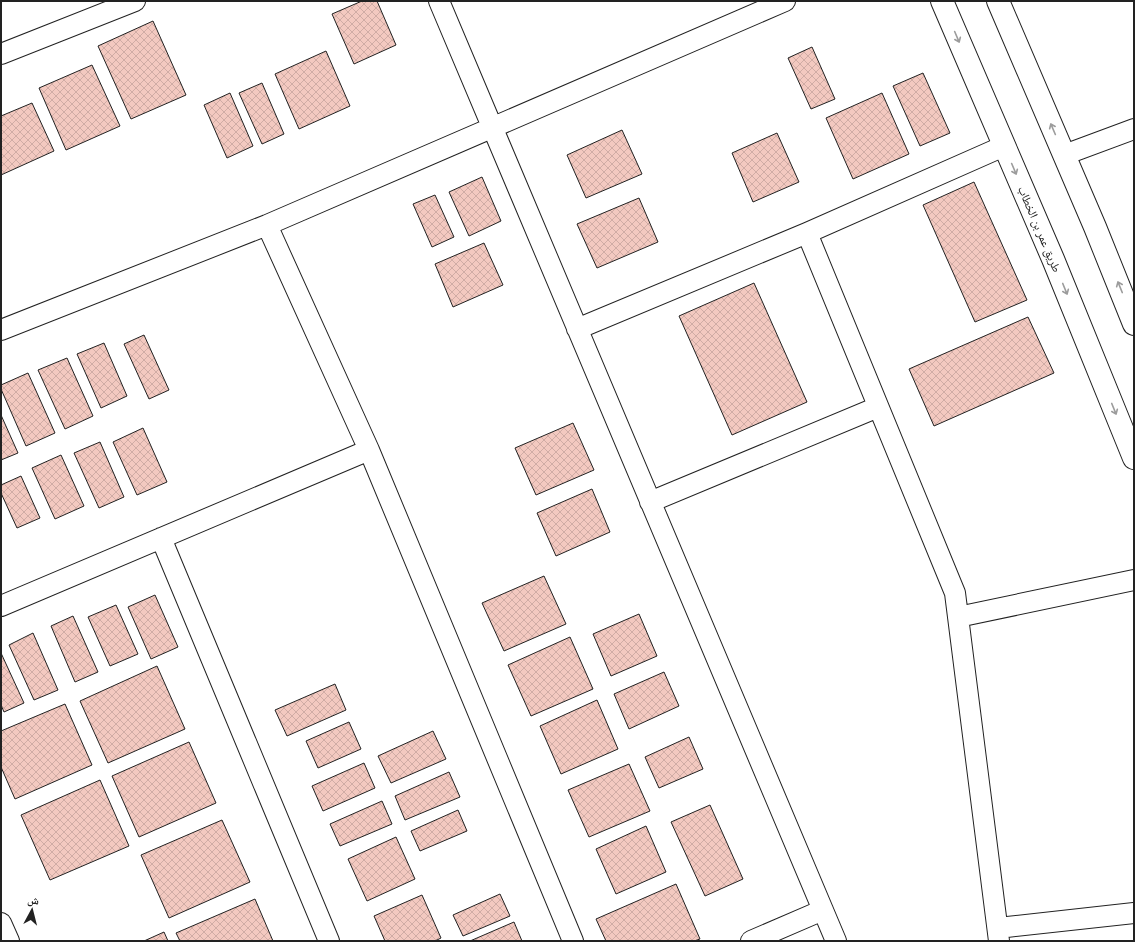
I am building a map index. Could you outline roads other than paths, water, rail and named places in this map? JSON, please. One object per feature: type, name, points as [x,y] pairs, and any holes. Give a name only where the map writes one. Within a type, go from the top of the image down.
[{"type":"main road","name":"طريق عمر بن الخطاب","points":[[942,1],[1056,266],[1134,458]]},
{"type":"main road","points":[[998,1],[1095,227],[1134,324]]},
{"type":"street","points":[[1,54],[135,1]]},
{"type":"street","points":[[439,1],[836,941]]},
{"type":"street","points":[[1,330],[267,225],[785,1]]},
{"type":"street","points":[[1064,155],[1134,129]]},
{"type":"street","points":[[577,329],[807,233],[1004,146]]},
{"type":"street","points":[[267,225],[369,450],[573,941]]},
{"type":"street","points":[[807,233],[955,593],[998,935],[1134,913]]},
{"type":"street","points":[[650,502],[878,407]]},
{"type":"street","points":[[1,606],[369,450]]},
{"type":"street","points":[[161,538],[329,941]]},
{"type":"street","points":[[958,617],[1134,580]]},
{"type":"street","points":[[751,941],[823,910]]},
{"type":"street","points":[[1,923],[9,941]]}]
